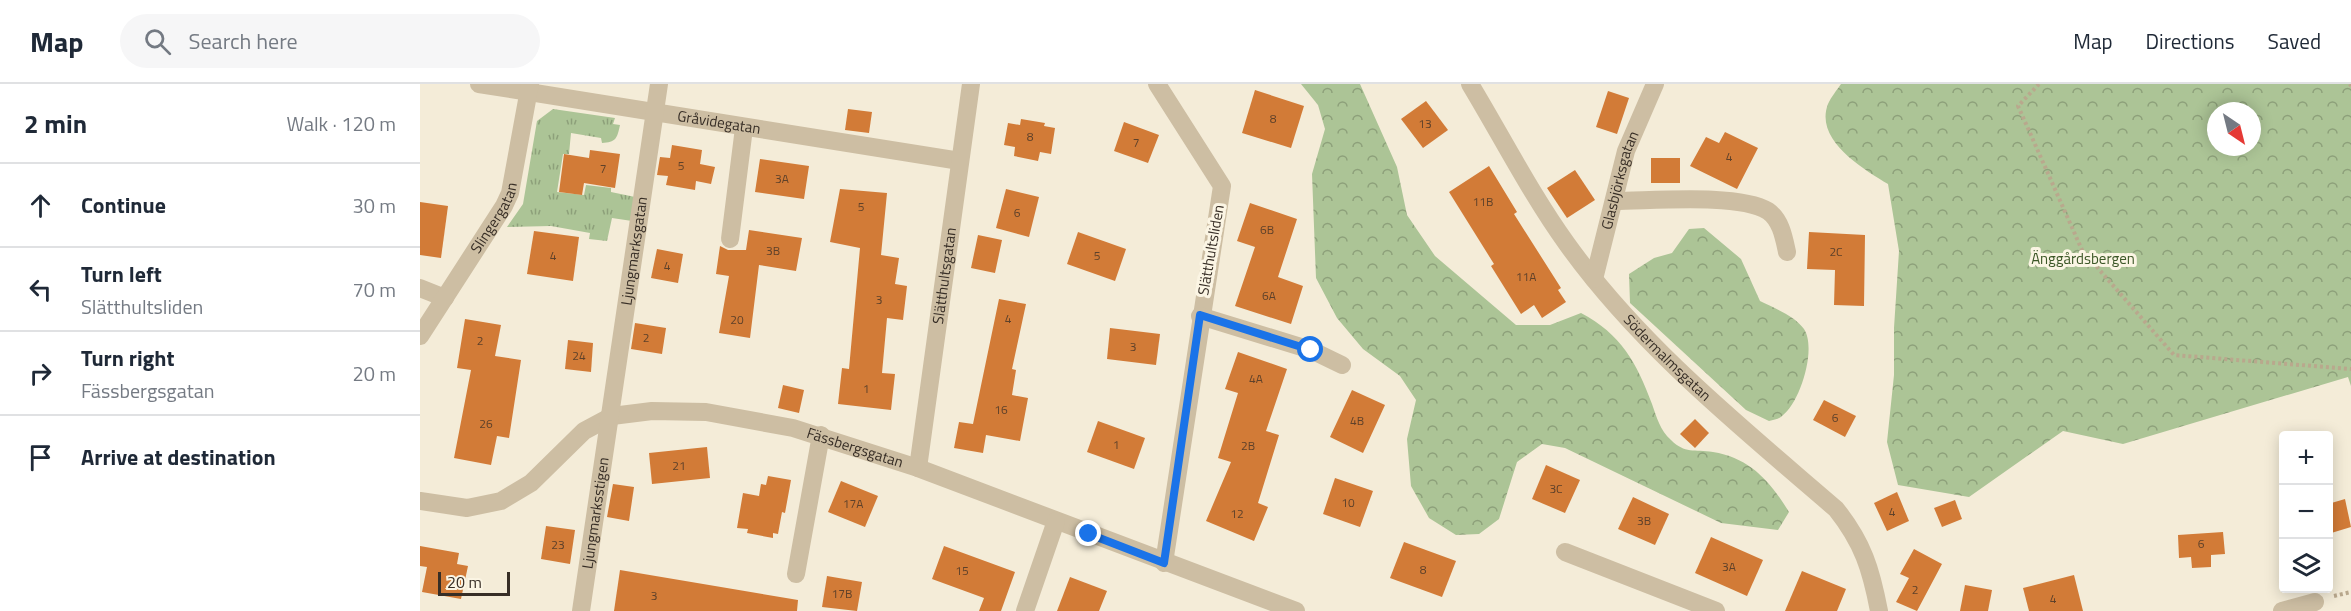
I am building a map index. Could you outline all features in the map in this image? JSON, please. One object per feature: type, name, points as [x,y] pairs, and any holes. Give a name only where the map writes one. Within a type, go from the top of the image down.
[{"type":"street","name":"Gråvidegatan","points":[[479,84],[530,88],[654,113],[960,161]]},
{"type":"street","name":"Ljungmarksgatan","points":[[612,417],[659,84]]},
{"type":"street","name":"Slätthultsgatan","points":[[918,468],[971,84]]},
{"type":"street","name":"Slätthultsliden","points":[[1157,84],[1222,186],[1200,315],[1164,563]]},
{"type":"street","name":"Södermalmsgatan","points":[[1470,84],[1566,243],[1594,279],[1633,324],[1686,377],[1836,508],[1863,548],[1872,572],[1879,611]]},
{"type":"street","name":"Glasbjörksgatan","points":[[1594,279],[1626,151],[1655,84]]},
{"type":"street","name":"Slingergatan","points":[[420,336],[504,206],[510,193],[530,88]]},
{"type":"street","points":[[730,239],[744,128]]},
{"type":"street","points":[[1615,201],[1732,201],[1754,206],[1768,212],[1776,219],[1783,233],[1787,252]]},
{"type":"street","points":[[420,288],[445,298]]},
{"type":"street","points":[[1200,315],[1311,350],[1342,365]]},
{"type":"street","name":"Fässbergsgatan","points":[[420,501],[467,508],[501,501],[531,483],[585,431],[612,417],[652,411],[706,412],[742,416],[821,435],[918,468],[1164,563],[1296,611]]},
{"type":"street","name":"Ljungmarksstigen","points":[[581,611],[612,417]]},
{"type":"street","points":[[796,574],[821,435]]},
{"type":"street","points":[[1025,611],[1056,521]]},
{"type":"street","points":[[1565,552],[1716,611]]},
{"type":"street","points":[[2282,611],[2315,602]]},
{"type":"path","points":[[2038,84],[2018,106],[2082,250],[2174,355],[2351,369]]},
{"type":"green space","points":[[1301,84],[1360,84],[1397,167],[1407,215],[1435,256],[1516,325],[1550,325],[1581,313],[1607,330],[1626,351],[1640,375],[1664,432],[1671,440],[1685,449],[1726,455],[1748,465],[1758,473],[1774,490],[1789,512],[1778,530],[1721,523],[1565,448],[1542,444],[1517,462],[1499,519],[1479,534],[1456,535],[1429,518],[1411,486],[1407,439],[1416,400],[1400,376],[1363,349],[1337,318],[1316,278],[1312,174],[1325,129],[1318,105]]},
{"type":"green space","name":"Änggårdsbergen","points":[[1841,84],[2351,84],[2351,386],[2348,377],[2123,444],[2063,431],[1969,497],[1898,485],[1887,442],[1894,375],[1894,328],[1899,251],[1888,184],[1854,162],[1834,141],[1828,130],[1826,117],[1832,96]]},
{"type":"green space","points":[[553,109],[615,118],[613,124],[620,125],[615,139],[607,143],[602,143],[601,138],[571,133],[569,154],[563,154],[557,192],[584,195],[586,185],[611,188],[611,192],[635,197],[632,221],[612,218],[607,241],[589,239],[590,233],[551,226],[507,227],[523,204],[537,121]]},
{"type":"green space","points":[[1704,228],[1741,259],[1760,301],[1795,320],[1804,329],[1808,338],[1809,349],[1805,375],[1795,400],[1778,419],[1769,421],[1746,410],[1630,303],[1629,274],[1654,258],[1672,253],[1689,229]]},
{"type":"building","points":[[1255,90],[1304,106],[1291,148],[1242,133]]},
{"type":"building","points":[[1608,91],[1629,98],[1617,134],[1596,127]]},
{"type":"building","points":[[1426,101],[1448,130],[1423,148],[1401,119]]},
{"type":"building","points":[[848,109],[872,112],[869,133],[845,130]]},
{"type":"building","points":[[1021,119],[1045,123],[1044,126],[1055,128],[1051,154],[1040,152],[1038,161],[1014,156],[1015,147],[1004,145],[1008,123],[1020,125]]},
{"type":"building","points":[[1124,122],[1159,135],[1148,163],[1114,151]]},
{"type":"building","points":[[1725,132],[1758,148],[1737,189],[1690,166],[1706,137],[1719,143]]},
{"type":"building","points":[[672,145],[702,150],[700,164],[715,167],[711,184],[696,181],[695,190],[666,185],[668,176],[657,175],[660,157],[670,158]]},
{"type":"building","points":[[590,150],[620,154],[615,188],[584,183],[582,195],[559,192],[564,154],[589,158]]},
{"type":"building","points":[[1651,158],[1680,158],[1680,183],[1651,183]]},
{"type":"building","points":[[760,159],[809,166],[804,199],[755,192]]},
{"type":"building","points":[[1489,166],[1517,212],[1514,214],[1561,288],[1558,290],[1566,302],[1542,318],[1534,305],[1521,314],[1491,266],[1494,264],[1449,192]]},
{"type":"building","points":[[1575,170],[1595,200],[1567,218],[1547,188]]},
{"type":"building","points":[[840,189],[887,193],[881,255],[899,258],[895,284],[907,286],[903,320],[887,318],[882,373],[895,374],[891,410],[838,404],[842,368],[849,369],[860,248],[830,242]]},
{"type":"building","points":[[1006,189],[1039,197],[1029,237],[996,228]]},
{"type":"building","points":[[420,202],[448,206],[441,258],[420,255]]},
{"type":"building","points":[[1250,203],[1297,219],[1278,277],[1303,286],[1291,324],[1235,306],[1255,247],[1237,241]]},
{"type":"building","points":[[749,230],[802,238],[796,271],[759,265],[750,338],[719,333],[729,276],[716,274],[720,246],[728,250],[746,250]]},
{"type":"building","points":[[534,231],[579,237],[573,281],[527,274]]},
{"type":"building","points":[[1078,232],[1126,249],[1115,281],[1067,264]]},
{"type":"building","points":[[1809,232],[1865,235],[1864,306],[1834,305],[1835,270],[1807,269]]},
{"type":"building","points":[[978,235],[1002,240],[995,273],[971,268]]},
{"type":"building","points":[[657,249],[683,254],[678,283],[651,278]]},
{"type":"building","points":[[999,299],[1026,304],[1012,369],[1016,370],[1012,395],[1028,398],[1020,441],[986,435],[983,453],[954,448],[959,422],[973,424]]},
{"type":"building","points":[[465,319],[501,325],[495,356],[521,360],[509,438],[497,436],[491,465],[454,458],[471,370],[457,368]]},
{"type":"building","points":[[635,323],[666,328],[662,354],[631,349]]},
{"type":"building","points":[[1110,328],[1160,334],[1156,365],[1107,359]]},
{"type":"building","points":[[568,340],[593,343],[591,372],[565,369]]},
{"type":"building","points":[[1238,352],[1287,369],[1266,431],[1279,435],[1258,503],[1268,507],[1254,541],[1206,521],[1231,462],[1218,458],[1238,393],[1225,389]]},
{"type":"building","points":[[783,385],[804,390],[799,413],[778,408]]},
{"type":"building","points":[[1352,390],[1385,405],[1363,453],[1330,437]]},
{"type":"building","points":[[1824,400],[1856,416],[1845,437],[1813,420]]},
{"type":"building","points":[[1695,419],[1709,433],[1695,448],[1680,434]]},
{"type":"building","points":[[1098,421],[1145,438],[1134,469],[1087,452]]},
{"type":"building","points":[[707,447],[710,478],[652,484],[649,453]]},
{"type":"building","points":[[1546,465],[1580,480],[1565,513],[1532,499]]},
{"type":"building","points":[[768,476],[791,480],[785,513],[782,512],[778,534],[773,533],[773,538],[747,533],[748,529],[737,528],[743,493],[759,496],[761,484],[766,485]]},
{"type":"building","points":[[1335,478],[1373,491],[1360,527],[1323,514]]},
{"type":"building","points":[[841,481],[878,496],[865,527],[828,512]]},
{"type":"building","points":[[613,484],[634,487],[629,521],[607,517]]},
{"type":"building","points":[[1897,492],[1909,521],[1887,531],[1874,503]]},
{"type":"building","points":[[1633,497],[1669,514],[1655,545],[1618,529]]},
{"type":"building","points":[[2345,499],[2351,527],[2333,532],[2333,503]]},
{"type":"building","points":[[1955,500],[1962,519],[1942,527],[1934,508]]},
{"type":"building","points":[[546,526],[575,530],[570,564],[541,559]]},
{"type":"building","points":[[2223,532],[2225,554],[2211,555],[2211,567],[2192,568],[2191,557],[2179,558],[2178,535]]},
{"type":"building","points":[[1711,537],[1763,560],[1747,596],[1695,573]]},
{"type":"building","points":[[1404,542],[1456,561],[1442,597],[1390,578]]},
{"type":"building","points":[[420,546],[459,553],[457,564],[468,566],[461,599],[422,592],[427,567],[420,566]]},
{"type":"building","points":[[944,546],[1015,572],[1001,611],[979,611],[984,598],[932,579]]},
{"type":"building","points":[[1914,549],[1942,564],[1917,611],[1896,602],[1909,578],[1900,574]]},
{"type":"building","points":[[620,570],[798,600],[797,611],[614,611]]},
{"type":"building","points":[[1802,571],[1846,589],[1837,611],[1785,611]]},
{"type":"building","points":[[2074,575],[2083,611],[2029,611],[2023,588]]},
{"type":"building","points":[[827,576],[862,582],[857,611],[822,607]]},
{"type":"building","points":[[1070,577],[1107,591],[1099,611],[1057,611]]},
{"type":"building","points":[[1965,585],[1992,590],[1988,611],[1960,611]]},
{"type":"route","points":[[1089,534],[1164,563],[1200,315],[1238,325],[1311,350]]}]
